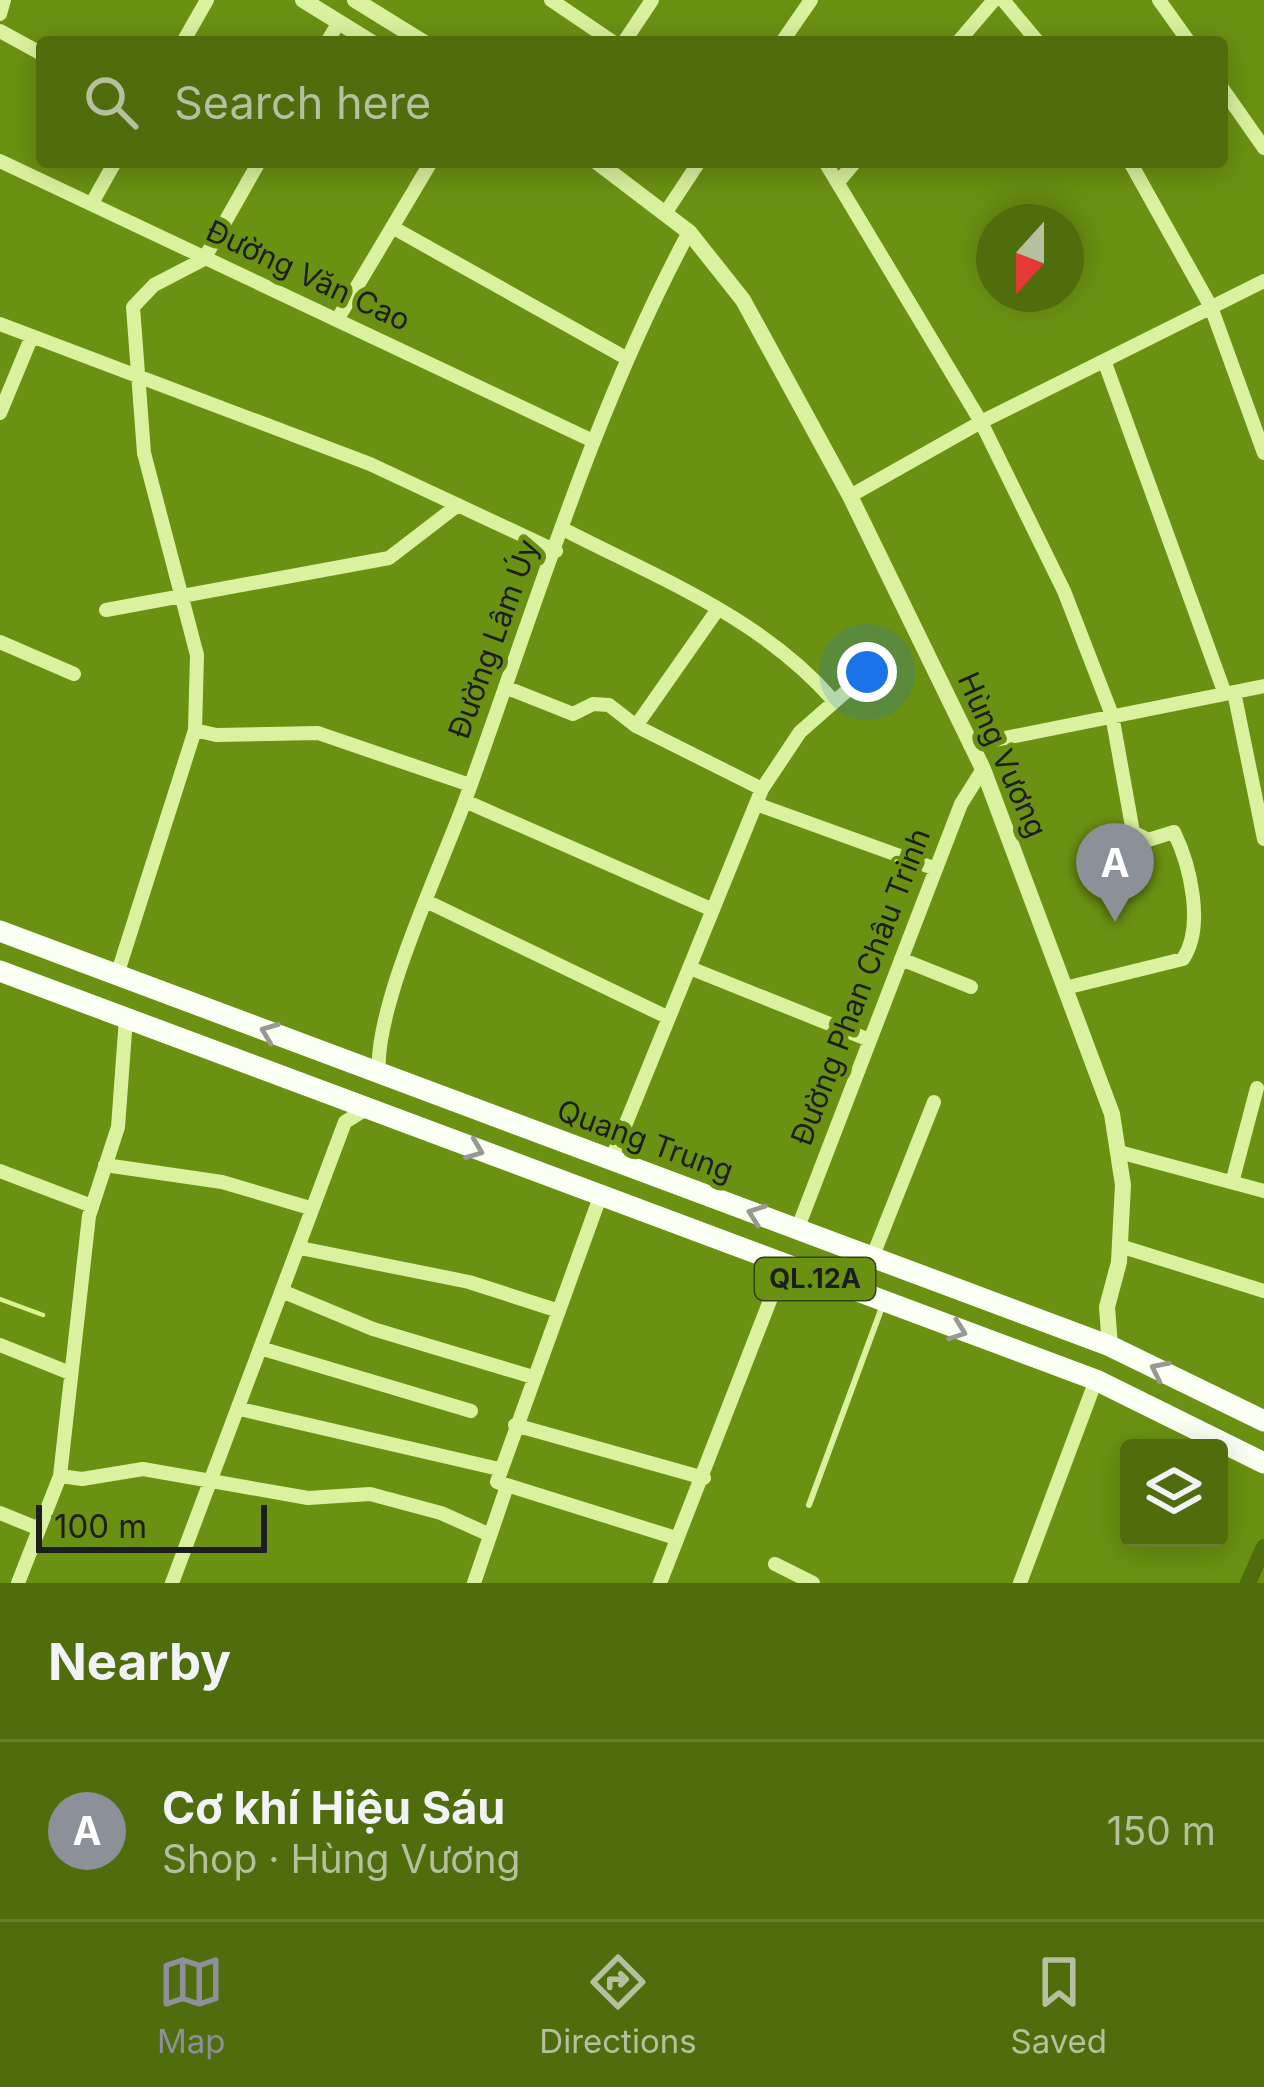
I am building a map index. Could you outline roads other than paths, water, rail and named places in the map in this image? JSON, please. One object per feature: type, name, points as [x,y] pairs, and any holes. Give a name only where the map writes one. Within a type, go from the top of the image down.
[{"type":"highway","name":"Quang Trung","points":[[0,931],[1109,1346],[1264,1421]]},
{"type":"highway","name":"QL.12A","points":[[0,971],[1096,1380],[1262,1461]]},
{"type":"highway","points":[[366,1108],[379,1074]]},
{"type":"highway","points":[[783,1267],[797,1229]]},
{"type":"highway","points":[[1096,1380],[1109,1346]]},
{"type":"street","points":[[0,14],[4,0]]},
{"type":"street","points":[[186,36],[206,0]]},
{"type":"street","points":[[303,0],[361,36]]},
{"type":"street","points":[[551,0],[604,36]]},
{"type":"street","points":[[628,36],[652,0]]},
{"type":"street","points":[[786,36],[811,0]]},
{"type":"street","points":[[964,36],[998,0],[1032,36]]},
{"type":"street","points":[[1159,0],[1185,36]]},
{"type":"street","points":[[331,36],[339,22],[364,2],[414,36]]},
{"type":"street","points":[[0,32],[36,52]]},
{"type":"street","points":[[1228,97],[1264,148]]},
{"type":"street","name":"Đường Văn Cao","points":[[0,161],[593,441]]},
{"type":"street","points":[[92,202],[112,168]]},
{"type":"street","points":[[117,975],[195,730],[197,655],[144,453],[132,317],[137,300],[204,260],[256,168]]},
{"type":"street","points":[[337,320],[427,168]]},
{"type":"street","name":"Hùng Vương","points":[[605,168],[689,232],[743,301],[850,496],[983,769],[1106,1090],[1119,1152],[1120,1246],[1107,1307],[1109,1346]]},
{"type":"street","points":[[666,212],[695,168]]},
{"type":"street","points":[[829,168],[981,422],[1064,591],[1112,716],[1130,826],[1143,839],[1176,834],[1194,935],[1188,952],[1172,963],[1069,987]]},
{"type":"street","points":[[839,181],[850,168]]},
{"type":"street","points":[[1133,168],[1210,307],[1264,453]]},
{"type":"street","points":[[392,227],[626,358]]},
{"type":"street","name":"Đường Lâm Úy","points":[[379,1074],[376,1047],[593,441],[626,358],[689,232]]},
{"type":"street","points":[[850,496],[981,422],[1264,281]]},
{"type":"street","points":[[0,324],[370,464],[556,550]]},
{"type":"street","points":[[0,413],[32,336]]},
{"type":"street","points":[[1105,363],[1230,693],[1264,838]]},
{"type":"street","points":[[106,610],[389,558],[458,505]]},
{"type":"street","points":[[563,529],[699,594],[807,671],[832,699]]},
{"type":"street","points":[[637,726],[718,609]]},
{"type":"street","points":[[0,642],[74,674]]},
{"type":"street","points":[[611,1160],[759,796],[800,732],[832,699],[866,674]]},
{"type":"street","points":[[970,745],[1264,686]]},
{"type":"street","points":[[505,687],[573,714],[593,704],[609,705],[759,796],[936,869]]},
{"type":"street","points":[[195,730],[216,735],[318,734],[468,793],[713,910]]},
{"type":"street","name":"Đường Phan Châu Trinh","points":[[797,1229],[961,804],[983,769]]},
{"type":"street","points":[[426,901],[668,1017]]},
{"type":"street","points":[[901,959],[970,987]]},
{"type":"street","points":[[690,968],[867,1039]]},
{"type":"street","points":[[18,1583],[60,1476],[92,1207],[118,1127],[126,1018]]},
{"type":"street","points":[[1233,1179],[1257,1088]]},
{"type":"street","points":[[872,1258],[934,1102]]},
{"type":"street","points":[[172,1583],[345,1122],[366,1108]]},
{"type":"street","points":[[1119,1152],[1264,1191]]},
{"type":"street","points":[[106,1165],[222,1182],[310,1208]]},
{"type":"street","points":[[0,1172],[92,1207]]},
{"type":"street","points":[[600,1198],[497,1482],[676,1538]]},
{"type":"street","points":[[1120,1246],[1264,1291]]},
{"type":"street","points":[[300,1248],[469,1282],[559,1311]]},
{"type":"street","points":[[660,1583],[783,1267]]},
{"type":"street","points":[[284,1292],[374,1329],[533,1377]]},
{"type":"street","points":[[0,1345],[70,1373]]},
{"type":"street","points":[[260,1348],[471,1411]]},
{"type":"street","points":[[1020,1583],[1096,1380]]},
{"type":"street","points":[[239,1409],[499,1469]]},
{"type":"street","points":[[515,1425],[704,1478]]},
{"type":"street","points":[[60,1476],[82,1479],[143,1468],[308,1498],[370,1494],[441,1513],[488,1534]]},
{"type":"street","points":[[473,1583],[507,1486]]},
{"type":"street","points":[[0,1513],[37,1528]]},
{"type":"street","points":[[775,1564],[812,1583]]},
{"type":"lane","points":[[808,1505],[884,1304]]},
{"type":"waterway","points":[[0,1299],[43,1315]]},
{"type":"waterway","points":[[1248,1583],[1264,1547]]},
{"type":"place","name":"Cơ khí Hiệu Sáu","points":[[1115,922]]}]
